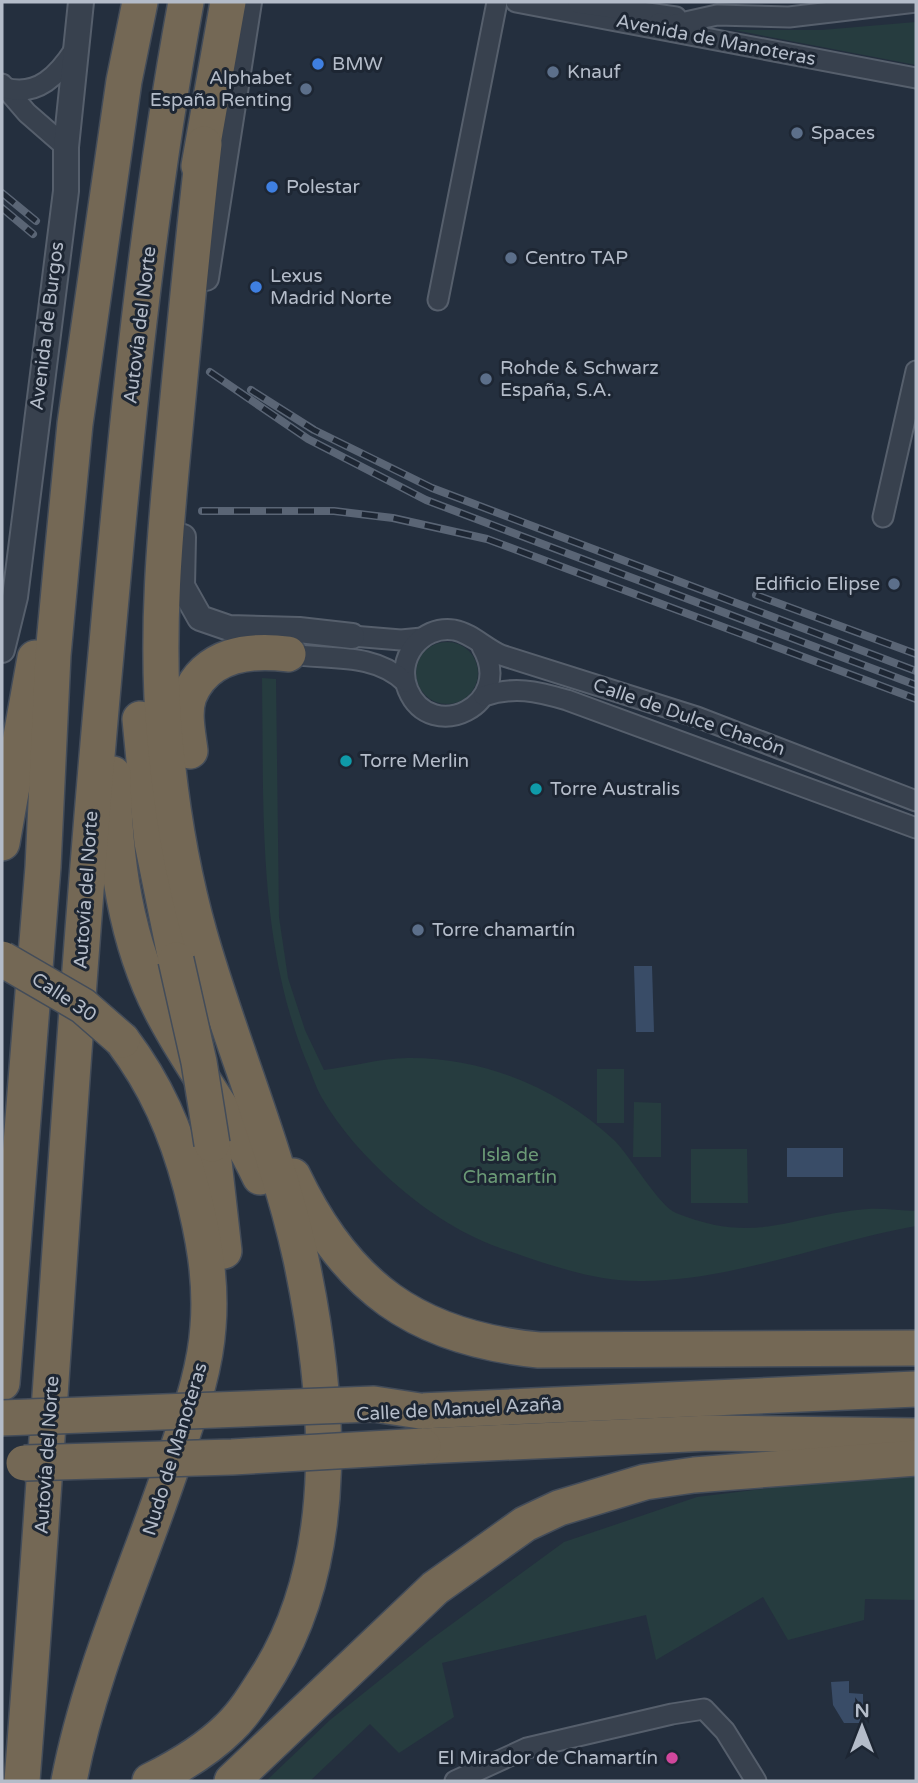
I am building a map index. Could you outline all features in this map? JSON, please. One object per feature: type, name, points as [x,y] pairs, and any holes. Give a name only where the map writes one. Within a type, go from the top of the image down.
[{"type":"highway","points":[[2,1364],[43,867],[53,655],[62,558],[85,355],[124,81],[140,2]]},
{"type":"highway","name":"Autovía del Norte","points":[[22,1781],[85,880],[135,349],[171,85],[186,2]]},
{"type":"highway","points":[[208,1328],[222,1306],[225,1266],[212,1144],[199,1062],[160,891],[142,758],[140,718],[143,602],[171,321],[228,2]]},
{"type":"highway","points":[[150,1781],[190,1758],[231,1727],[259,1690],[299,1618],[315,1549],[325,1466],[318,1375],[300,1259],[190,897],[173,812],[164,734],[161,580],[204,145]]},
{"type":"highway","points":[[175,424],[207,270]]},
{"type":"highway","points":[[2,843],[47,586],[62,558]]},
{"type":"highway","points":[[112,589],[114,800],[117,850],[129,921],[165,1016],[244,1142],[265,1188],[284,1238],[318,1375]]},
{"type":"highway","points":[[288,654],[248,652],[225,658],[207,669],[189,697],[187,727],[204,857],[224,936],[288,1138],[345,1253],[344,1260]]},
{"type":"highway","name":"Calle 30","points":[[2,959],[83,1006],[122,1040]]},
{"type":"highway","points":[[234,1038],[307,1205],[344,1260],[373,1289],[403,1310],[430,1324],[499,1346],[539,1350],[916,1348]]},
{"type":"highway","name":"Nudo de Manoteras","points":[[69,1781],[100,1668],[148,1538],[199,1382],[208,1328],[208,1265],[180,1147],[152,1083],[122,1040]]},
{"type":"highway","name":"Calle de Manuel Azaña","points":[[2,1433],[916,1389]]},
{"type":"highway","points":[[2,1418],[373,1404],[420,1411]]},
{"type":"highway","name":"Calle de Manuel Azaña","points":[[2,1463],[232,1457],[710,1433],[916,1436]]},
{"type":"highway","points":[[2,1481],[201,1466],[232,1457]]},
{"type":"highway","points":[[232,1781],[435,1588],[524,1524],[559,1508],[610,1491],[694,1475],[916,1458]]},
{"type":"street","name":"Avenida de Burgos","points":[[2,650],[15,597],[66,191],[66,147],[81,2]]},
{"type":"street","points":[[249,2],[207,270],[187,466],[181,586],[200,618],[215,625],[401,640],[422,638],[443,630],[465,633],[482,647],[488,656],[491,677],[484,696],[469,710],[450,716],[440,715],[414,700],[405,682],[390,668],[373,662],[288,654]]},
{"type":"street","points":[[439,300],[497,2]]},
{"type":"street","name":"Avenida de Manoteras","points":[[516,2],[916,78]]},
{"type":"street","points":[[563,2],[612,6],[689,20],[744,46]]},
{"type":"street","points":[[585,15],[612,15],[672,25],[717,15],[789,17],[916,2]]},
{"type":"street","points":[[4,85],[19,92],[43,84],[63,68],[76,49]]},
{"type":"street","points":[[4,85],[27,113],[66,147]]},
{"type":"street","points":[[883,517],[916,371]]},
{"type":"street","points":[[405,682],[407,658],[422,638]]},
{"type":"street","name":"Calle de Dulce Chacón","points":[[482,647],[697,717],[916,801]]},
{"type":"street","name":"Calle de Dulce Chacón","points":[[484,696],[508,689],[539,692],[689,743],[916,828]]},
{"type":"street","points":[[689,743],[697,717]]},
{"type":"street","points":[[886,817],[894,793]]},
{"type":"street","points":[[455,1781],[527,1748],[704,1709],[725,1731],[756,1781]]},
{"type":"green space","points":[[916,22],[916,65],[734,30],[822,30]]},
{"type":"green space","points":[[441,642],[453,642],[469,651],[476,661],[476,685],[469,695],[453,704],[441,704],[430,699],[421,690],[416,679],[416,667],[421,656],[430,647]]},
{"type":"green space","name":"Isla de Chamartín","points":[[262,678],[276,679],[279,917],[288,978],[305,1030],[324,1070],[397,1058],[436,1059],[465,1063],[519,1080],[570,1106],[593,1122],[615,1141],[669,1209],[705,1223],[752,1228],[841,1212],[880,1209],[916,1211],[916,1226],[713,1274],[678,1279],[626,1281],[575,1272],[477,1239],[433,1213],[406,1193],[363,1153],[329,1110],[315,1083],[289,1012],[278,966],[266,871]]},
{"type":"green space","points":[[597,1069],[624,1069],[624,1123],[597,1123]]},
{"type":"green space","points":[[634,1102],[661,1103],[661,1157],[633,1157]]},
{"type":"green space","points":[[691,1149],[747,1149],[748,1203],[691,1203]]},
{"type":"green space","points":[[916,1475],[916,1600],[865,1599],[864,1620],[788,1640],[763,1597],[656,1660],[646,1615],[442,1663],[454,1717],[399,1753],[370,1724],[310,1781],[266,1781],[330,1720],[430,1640],[564,1542],[697,1497],[850,1478]]},
{"type":"water","points":[[634,966],[652,966],[654,1032],[636,1032]]},
{"type":"water","points":[[787,1148],[843,1148],[843,1177],[787,1177]]},
{"type":"water","points":[[849,1681],[849,1693],[863,1694],[863,1723],[844,1723],[833,1705],[831,1682]]},
{"type":"railway","points":[[2,193],[36,221]]},
{"type":"railway","points":[[2,208],[33,234]]},
{"type":"railway","points":[[210,372],[308,439],[426,500],[916,685]]},
{"type":"railway","points":[[251,390],[314,430],[432,488],[916,671]]},
{"type":"railway","points":[[202,511],[334,511],[393,518],[487,539],[916,699]]},
{"type":"railway","points":[[756,595],[916,654]]},
{"type":"place","name":"BMW","points":[[318,64]]},
{"type":"place","name":"Knauf","points":[[553,72]]},
{"type":"place","name":"Alphabet España Renting","points":[[306,89]]},
{"type":"place","name":"Spaces","points":[[797,133]]},
{"type":"place","name":"Polestar","points":[[272,187]]},
{"type":"place","name":"Centro TAP","points":[[511,258]]},
{"type":"place","name":"Lexus Madrid Norte","points":[[256,287]]},
{"type":"place","name":"Rohde & Schwarz España, S.A.","points":[[486,379]]},
{"type":"place","name":"Edificio Elipse","points":[[894,584]]},
{"type":"place","name":"Torre Merlin","points":[[346,761]]},
{"type":"place","name":"Torre Australis","points":[[536,789]]},
{"type":"place","name":"Torre chamartín","points":[[418,930]]},
{"type":"place","name":"El Mirador de Chamartín","points":[[672,1758]]}]
